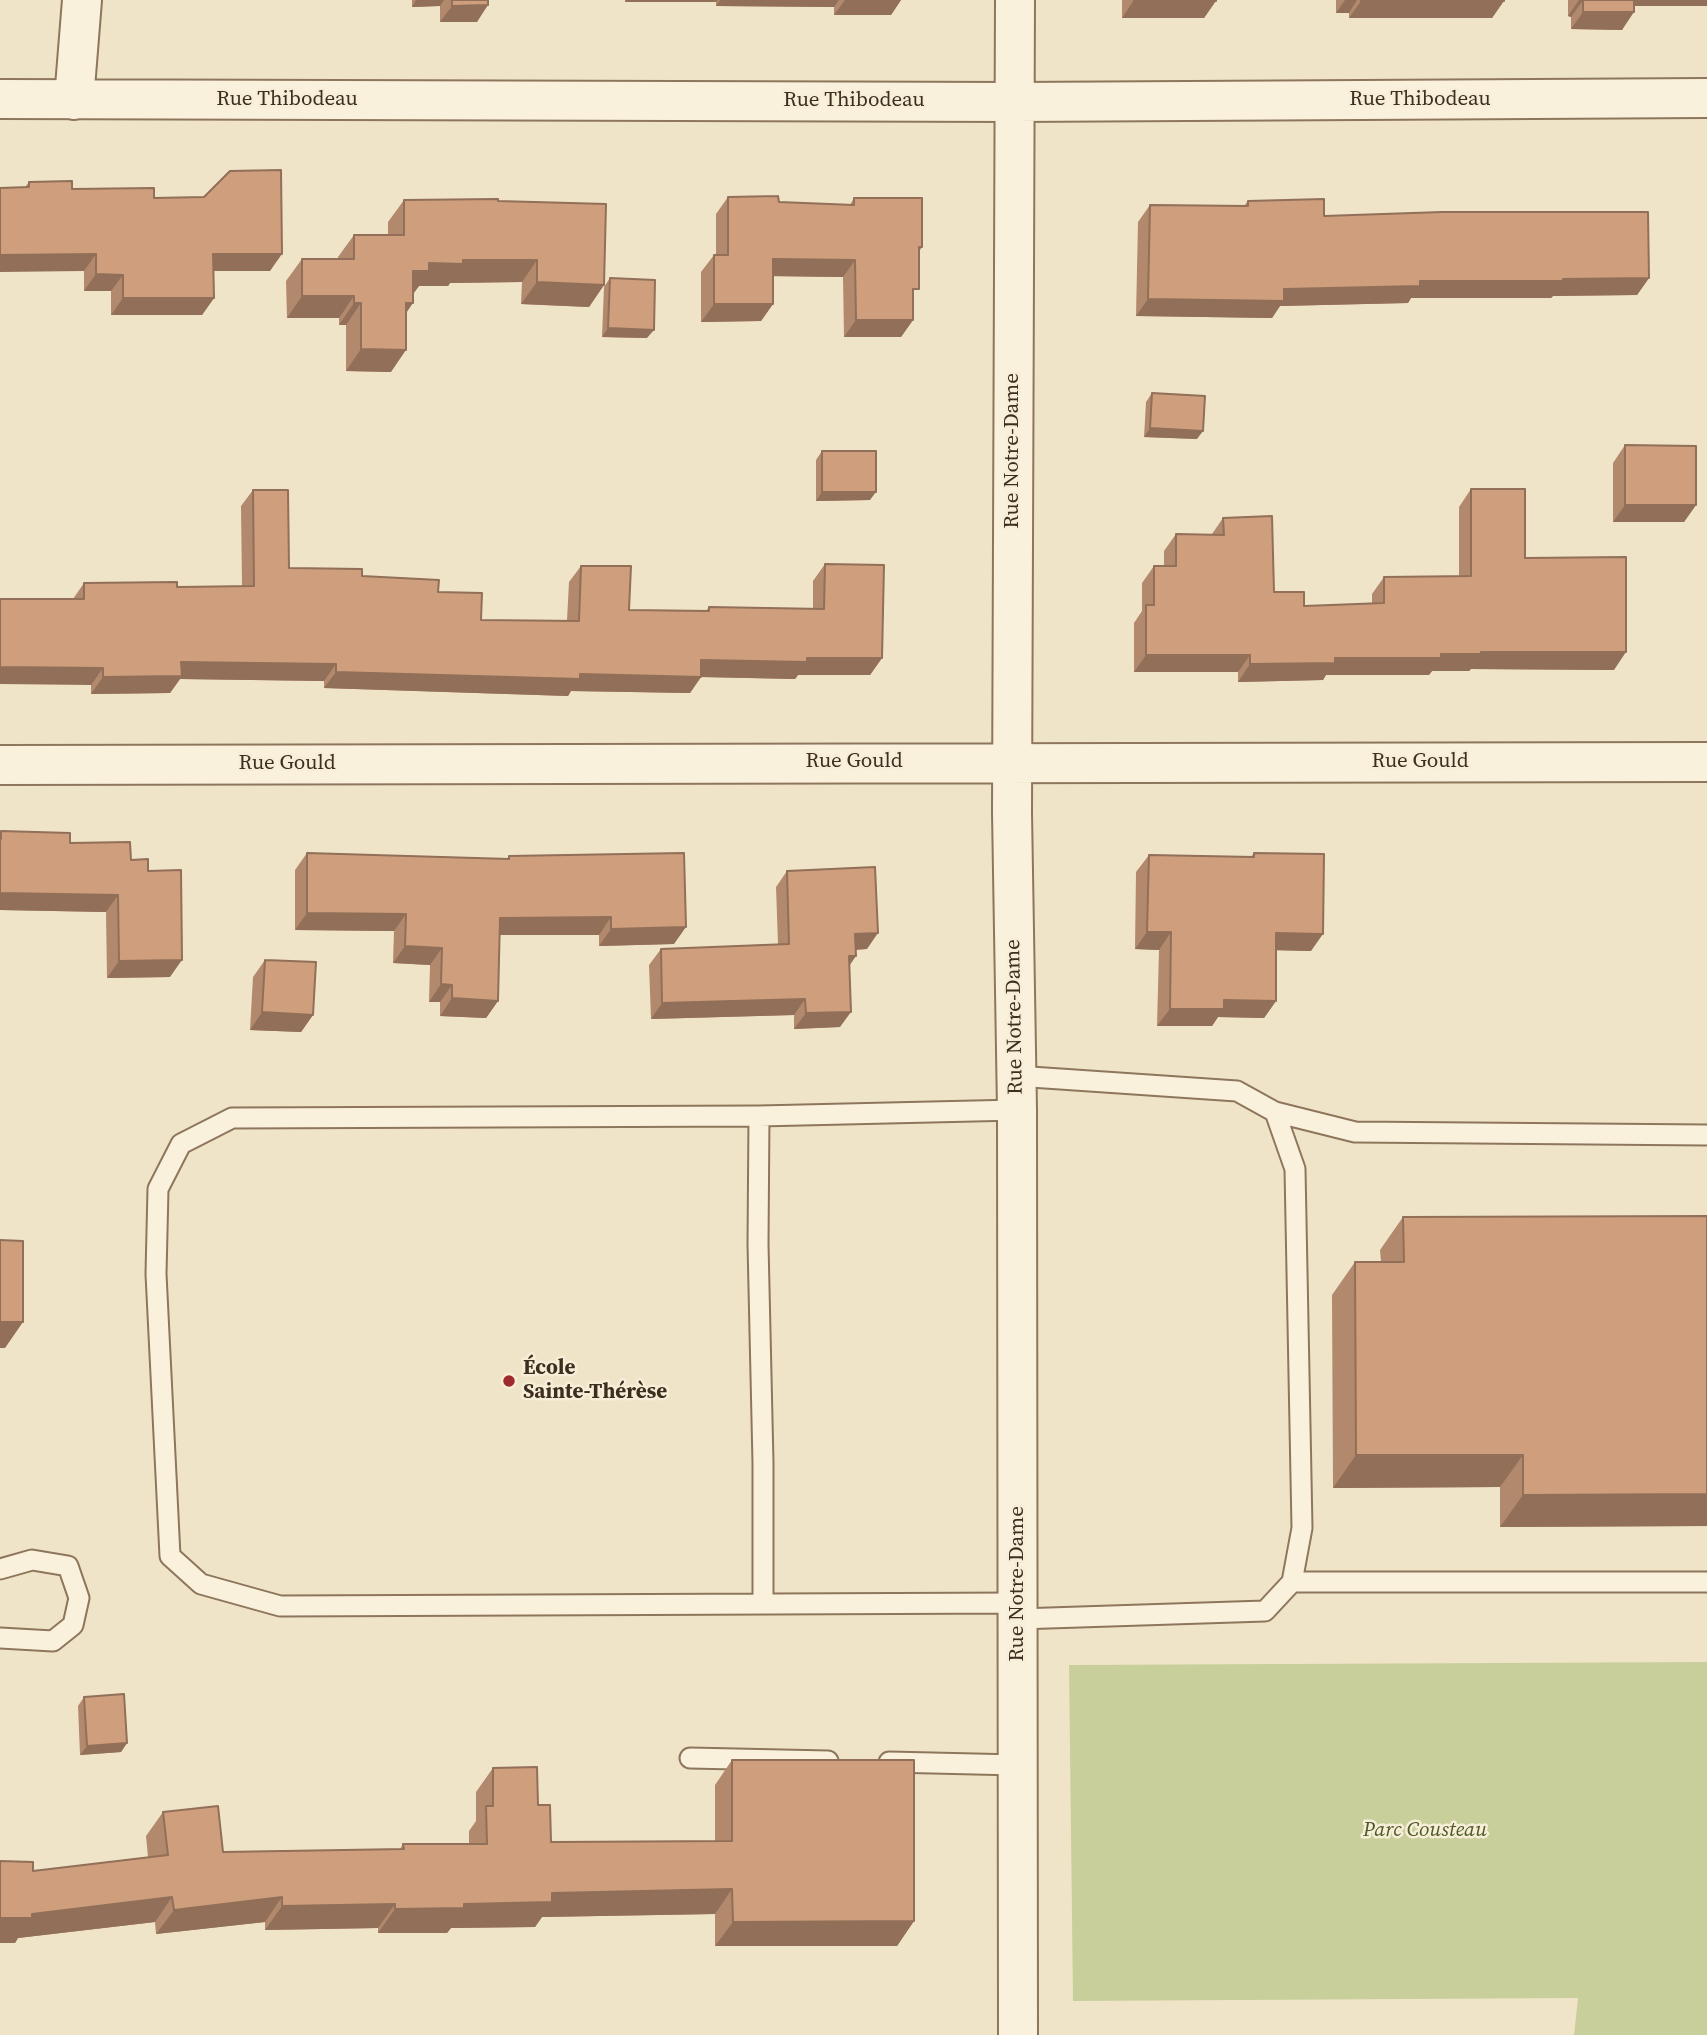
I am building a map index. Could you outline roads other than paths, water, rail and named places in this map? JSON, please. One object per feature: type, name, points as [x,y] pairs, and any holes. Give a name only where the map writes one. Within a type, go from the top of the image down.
[{"type":"street","points":[[74,100],[82,0]]},
{"type":"street","name":"Rue Notre-Dame","points":[[1015,0],[1012,762],[1017,1093],[1018,2035]]},
{"type":"street","name":"Rue Thibodeau","points":[[0,99],[1015,102],[1707,98]]},
{"type":"street","name":"Rue Gould","points":[[0,765],[1707,762]]},
{"type":"lane","points":[[1275,1112],[1295,1170],[1302,1528],[1292,1582],[1265,1611],[1018,1611],[763,1604],[280,1606],[201,1584],[170,1556],[156,1274],[158,1189],[181,1143],[232,1118],[759,1116],[1017,1093],[1237,1091],[1275,1112],[1355,1132],[1707,1135]]},
{"type":"lane","points":[[759,1116],[763,1604]]},
{"type":"lane","points":[[0,1569],[32,1560],[68,1566],[79,1598],[73,1625],[53,1641],[0,1638]]},
{"type":"lane","points":[[1292,1582],[1707,1582]]},
{"type":"lane","points":[[691,1758],[841,1761]]},
{"type":"lane","points":[[868,1762],[1018,1765]]},
{"type":"place","name":"École Sainte-Thérèse","points":[[509,1381]]},
{"type":"park label","name":"Parc Cousteau","points":[[1425,1831]]}]
